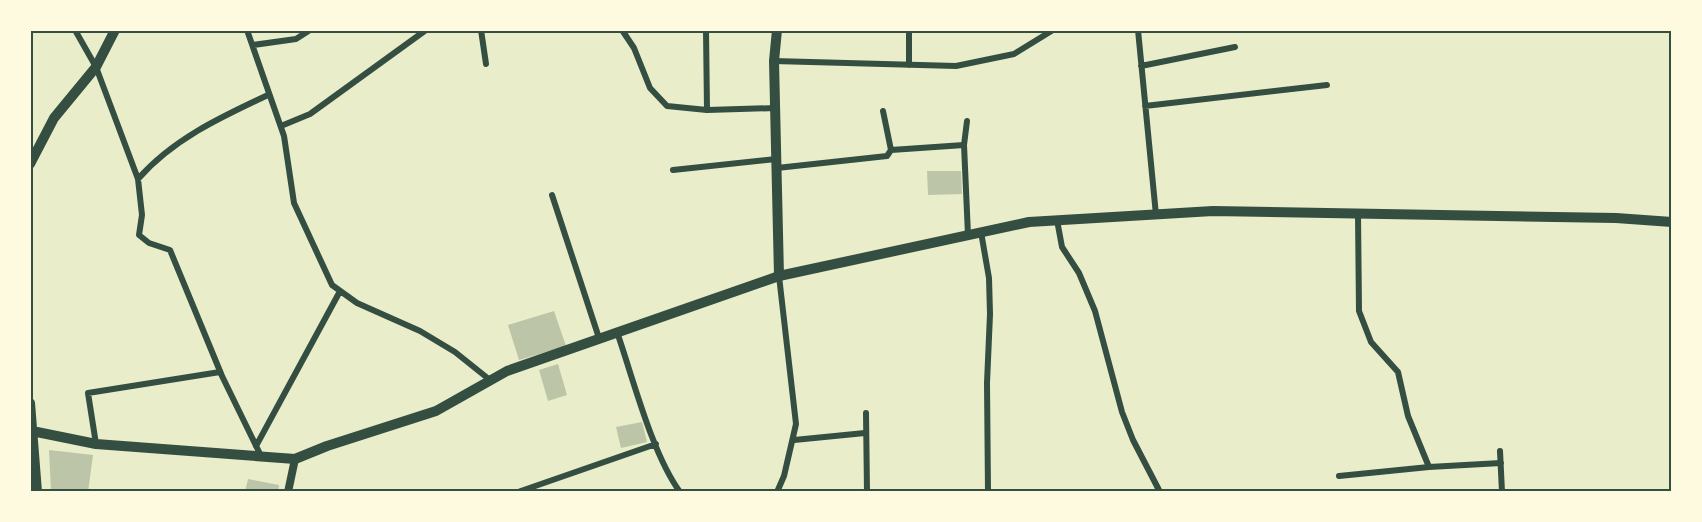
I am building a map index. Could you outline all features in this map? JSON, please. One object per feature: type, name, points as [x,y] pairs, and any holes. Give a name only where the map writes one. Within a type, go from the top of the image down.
[{"type":"main road","points":[[30,165],[54,118],[96,67],[114,30]]},
{"type":"main road","points":[[777,30],[774,61],[779,276]]},
{"type":"main road","points":[[32,426],[96,444],[295,459],[436,411],[507,371],[779,276],[1029,222],[1213,211],[1616,218],[1672,222]]},
{"type":"main road","points":[[30,404],[37,492]]},
{"type":"street","points":[[75,30],[96,67],[138,179],[142,215],[139,234],[149,243],[170,250],[220,372],[261,457]]},
{"type":"street","points":[[247,30],[284,136],[294,203],[332,285],[339,293],[357,303],[420,332],[455,352],[490,380]]},
{"type":"street","points":[[253,45],[296,39],[310,30]]},
{"type":"street","points":[[280,126],[310,114],[426,30]]},
{"type":"street","points":[[481,30],[486,64]]},
{"type":"street","points":[[622,30],[634,48],[650,88],[667,106],[707,110],[775,108]]},
{"type":"street","points":[[706,30],[707,110]]},
{"type":"street","points":[[909,30],[909,65]]},
{"type":"street","points":[[774,61],[956,66],[1014,54],[1053,30]]},
{"type":"street","points":[[1138,30],[1156,215]]},
{"type":"street","points":[[1141,66],[1235,47]]},
{"type":"street","points":[[1145,106],[1327,85]]},
{"type":"street","points":[[138,179],[180,141],[268,95]]},
{"type":"street","points":[[673,170],[881,158],[890,154],[891,150],[883,111]]},
{"type":"street","points":[[967,121],[964,146],[968,235]]},
{"type":"street","points":[[891,150],[964,146]]},
{"type":"street","points":[[552,195],[599,338]]},
{"type":"street","points":[[1358,214],[1359,311],[1371,342],[1398,372],[1408,416],[1429,467]]},
{"type":"street","points":[[1057,220],[1062,248],[1079,273],[1095,311],[1122,412],[1133,440],[1160,492]]},
{"type":"street","points":[[981,232],[989,278],[990,314],[987,383],[988,492]]},
{"type":"street","points":[[777,492],[794,440],[795,398],[779,276]]},
{"type":"street","points":[[256,446],[339,293]]},
{"type":"street","points":[[616,332],[656,444],[672,481],[680,492]]},
{"type":"street","points":[[96,444],[88,393],[220,372]]},
{"type":"street","points":[[866,413],[867,492]]},
{"type":"street","points":[[794,440],[865,433]]},
{"type":"street","points":[[518,492],[656,444]]},
{"type":"street","points":[[1500,451],[1502,492]]},
{"type":"street","points":[[288,492],[295,459]]},
{"type":"street","points":[[1339,476],[1501,463]]},
{"type":"building","points":[[927,171],[961,171],[962,194],[928,195]]},
{"type":"building","points":[[554,311],[566,346],[519,360],[508,325]]},
{"type":"building","points":[[558,364],[567,395],[548,401],[539,370]]},
{"type":"building","points":[[642,422],[647,442],[621,448],[616,427]]},
{"type":"building","points":[[49,450],[93,455],[88,492],[51,492]]},
{"type":"building","points":[[248,479],[279,485],[278,492],[245,492]]}]
